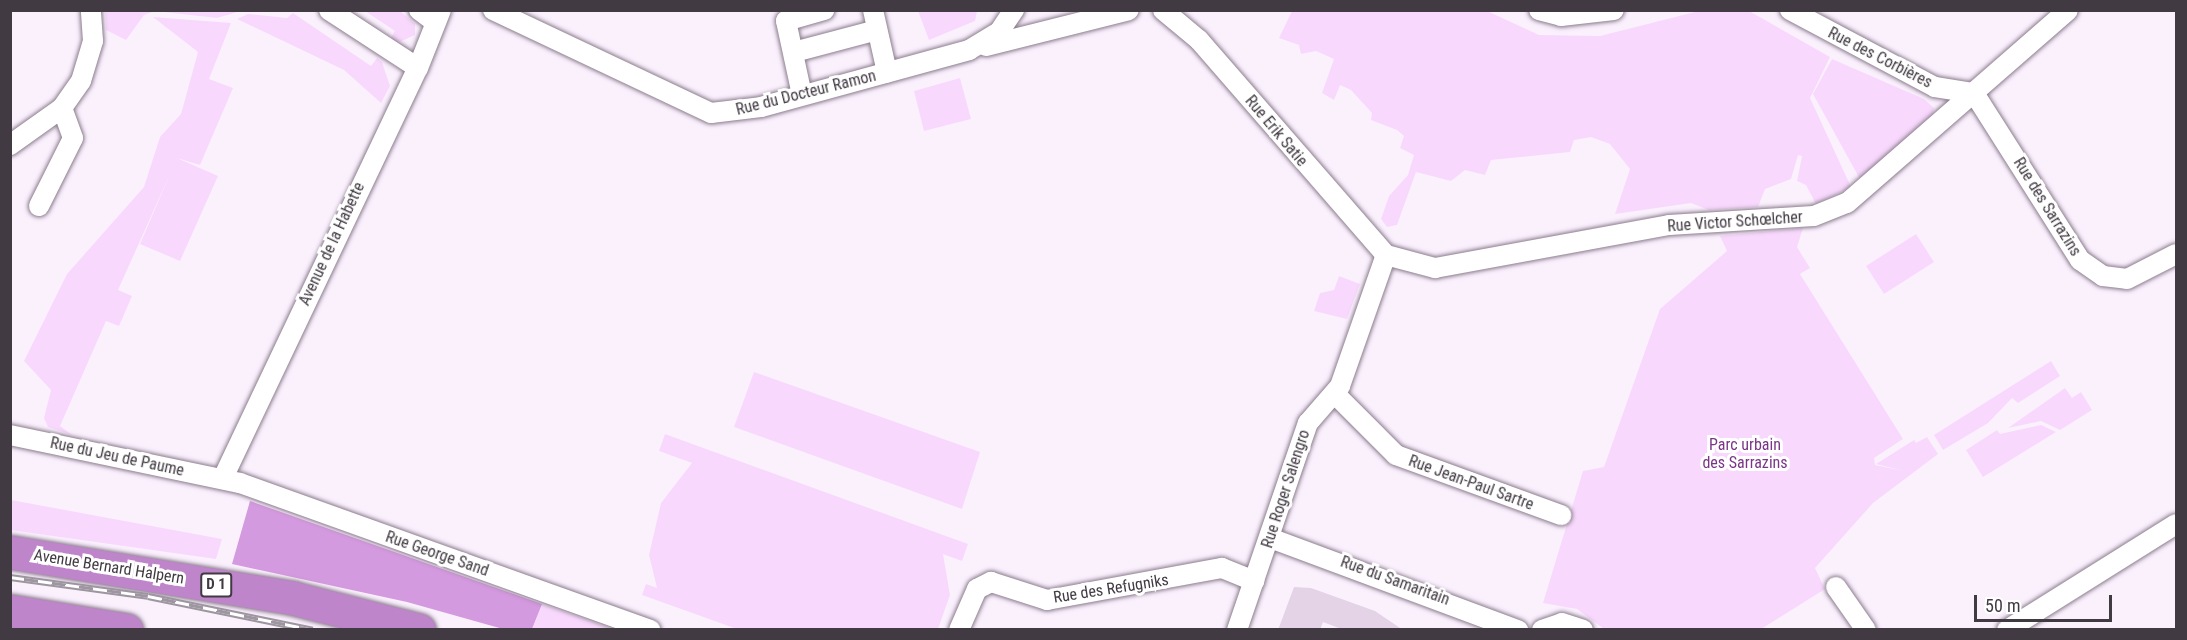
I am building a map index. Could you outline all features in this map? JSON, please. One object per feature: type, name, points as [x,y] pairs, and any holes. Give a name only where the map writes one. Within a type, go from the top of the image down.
[{"type":"highway","name":"Avenue Bernard Halpern","points":[[10,552],[293,598],[419,630]]},
{"type":"highway","points":[[10,610],[126,630]]},
{"type":"street","points":[[10,145],[62,108],[87,63],[91,10]]},
{"type":"street","points":[[329,10],[418,68]]},
{"type":"street","points":[[419,10],[438,16]]},
{"type":"street","name":"Rue du Docteur Ramon","points":[[493,10],[711,113],[802,95],[969,50],[999,32],[1015,10]]},
{"type":"street","points":[[802,95],[786,21],[824,10]]},
{"type":"street","points":[[873,10],[888,72]]},
{"type":"street","points":[[1015,10],[1030,23],[1051,29]]},
{"type":"street","points":[[969,50],[1129,10]]},
{"type":"street","name":"Rue Erik Satie","points":[[1163,10],[1199,40],[1386,255]]},
{"type":"street","points":[[1539,10],[1562,16],[1614,10]]},
{"type":"street","name":"Rue des Corbières","points":[[1790,10],[1935,87],[1974,93]]},
{"type":"street","name":"Rue Victor Schœlcher","points":[[1386,255],[1435,268],[1669,225],[1814,216],[1861,196],[2068,10]]},
{"type":"street","name":"Avenue de la Habette","points":[[223,478],[418,68],[438,16]]},
{"type":"street","points":[[794,52],[877,30]]},
{"type":"street","name":"Rue des Sarrazins","points":[[1974,93],[2080,260],[2103,276],[2127,279],[2176,254]]},
{"type":"street","points":[[39,206],[73,138],[62,108]]},
{"type":"street","name":"Rue Roger Salengro","points":[[1237,630],[1308,423],[1335,394],[1386,255]]},
{"type":"street","name":"Rue Jean-Paul Sartre","points":[[1335,394],[1396,455],[1561,516]]},
{"type":"street","name":"Rue du Jeu de Paume","points":[[10,435],[223,478]]},
{"type":"street","name":"Rue George Sand","points":[[223,478],[651,630]]},
{"type":"street","points":[[2007,630],[2176,524]]},
{"type":"street","name":"Rue du Samaritain","points":[[1270,538],[1518,630]]},
{"type":"street","name":"Rue des Refugniks","points":[[959,630],[976,589],[991,582],[1047,600],[1222,568],[1255,581]]},
{"type":"street","points":[[1836,587],[1866,630]]},
{"type":"street","points":[[1542,630],[1562,623],[1583,630]]},
{"type":"green space","points":[[105,10],[241,11],[217,18],[155,11],[144,15],[126,40],[106,30]]},
{"type":"green space","points":[[918,10],[977,11],[975,21],[929,40]]},
{"type":"green space","points":[[365,11],[400,11],[415,24],[415,35],[397,43],[390,40],[395,31]]},
{"type":"green space","points":[[1292,11],[1487,11],[1539,35],[1600,36],[1699,11],[1749,11],[1830,57],[1810,98],[1851,187],[1816,204],[1806,185],[1797,181],[1802,156],[1798,155],[1791,179],[1765,189],[1758,207],[1709,210],[1691,203],[1615,214],[1630,169],[1610,144],[1591,137],[1574,140],[1570,152],[1491,160],[1485,175],[1465,170],[1451,181],[1416,172],[1397,225],[1387,227],[1381,219],[1389,196],[1408,175],[1414,155],[1400,148],[1404,136],[1397,130],[1371,120],[1372,113],[1351,90],[1340,85],[1334,100],[1322,93],[1334,59],[1316,51],[1301,54],[1299,45],[1279,38]]},
{"type":"green space","points":[[293,13],[371,66],[377,58],[382,62],[390,86],[381,103],[344,70],[237,19],[248,14],[287,18]]},
{"type":"green space","points":[[153,17],[231,23],[209,79],[233,88],[200,165],[177,158],[218,176],[180,261],[140,244],[170,174],[118,290],[132,296],[119,326],[106,321],[60,426],[72,435],[48,427],[44,418],[51,390],[24,361],[67,274],[144,187],[160,137],[181,114],[198,52]]},
{"type":"green space","points":[[1832,59],[1924,99],[1934,108],[1933,115],[1861,181],[1813,94]]},
{"type":"green space","points":[[960,78],[971,119],[924,131],[914,91]]},
{"type":"green space","name":"Parc urbain des Sarrazins","points":[[1803,228],[1797,247],[1810,268],[1800,274],[1903,439],[1874,458],[1875,465],[1904,471],[1876,464],[1914,440],[1916,443],[1927,437],[1938,454],[1873,503],[1815,568],[1825,589],[1761,629],[1604,629],[1577,609],[1543,603],[1583,471],[1604,467],[1660,309],[1727,251],[1720,236]]},
{"type":"green space","points":[[1916,234],[1934,262],[1884,294],[1866,266]]},
{"type":"green space","points":[[1339,276],[1360,284],[1347,319],[1314,311],[1320,293],[1334,290]]},
{"type":"green space","points":[[2051,361],[2060,376],[2018,403],[2012,398],[1988,423],[1943,450],[1934,435]]},
{"type":"green space","points":[[754,372],[980,452],[962,509],[734,427]]},
{"type":"green space","points":[[2065,388],[2072,398],[2081,392],[2092,410],[2060,430],[2041,421],[2008,428]]},
{"type":"green space","points":[[2041,425],[2056,432],[1983,477],[1966,450],[1997,430],[2000,434]]},
{"type":"green space","points":[[665,434],[968,544],[962,561],[943,554],[950,595],[938,629],[737,629],[642,595],[646,584],[657,588],[649,555],[661,503],[692,463],[659,451]]},
{"type":"green space","points":[[11,500],[222,539],[216,559],[11,530]]},
{"type":"green space","points":[[542,604],[612,629],[532,630]]},
{"type":"shaded area","points":[[250,501],[542,604],[532,629],[503,629],[407,602],[232,564]]},
{"type":"building","points":[[1294,587],[1311,588],[1375,611],[1403,630],[1344,630],[1323,622],[1320,630],[1278,630]]},
{"type":"railway","points":[[10,577],[148,596],[313,630]]}]
